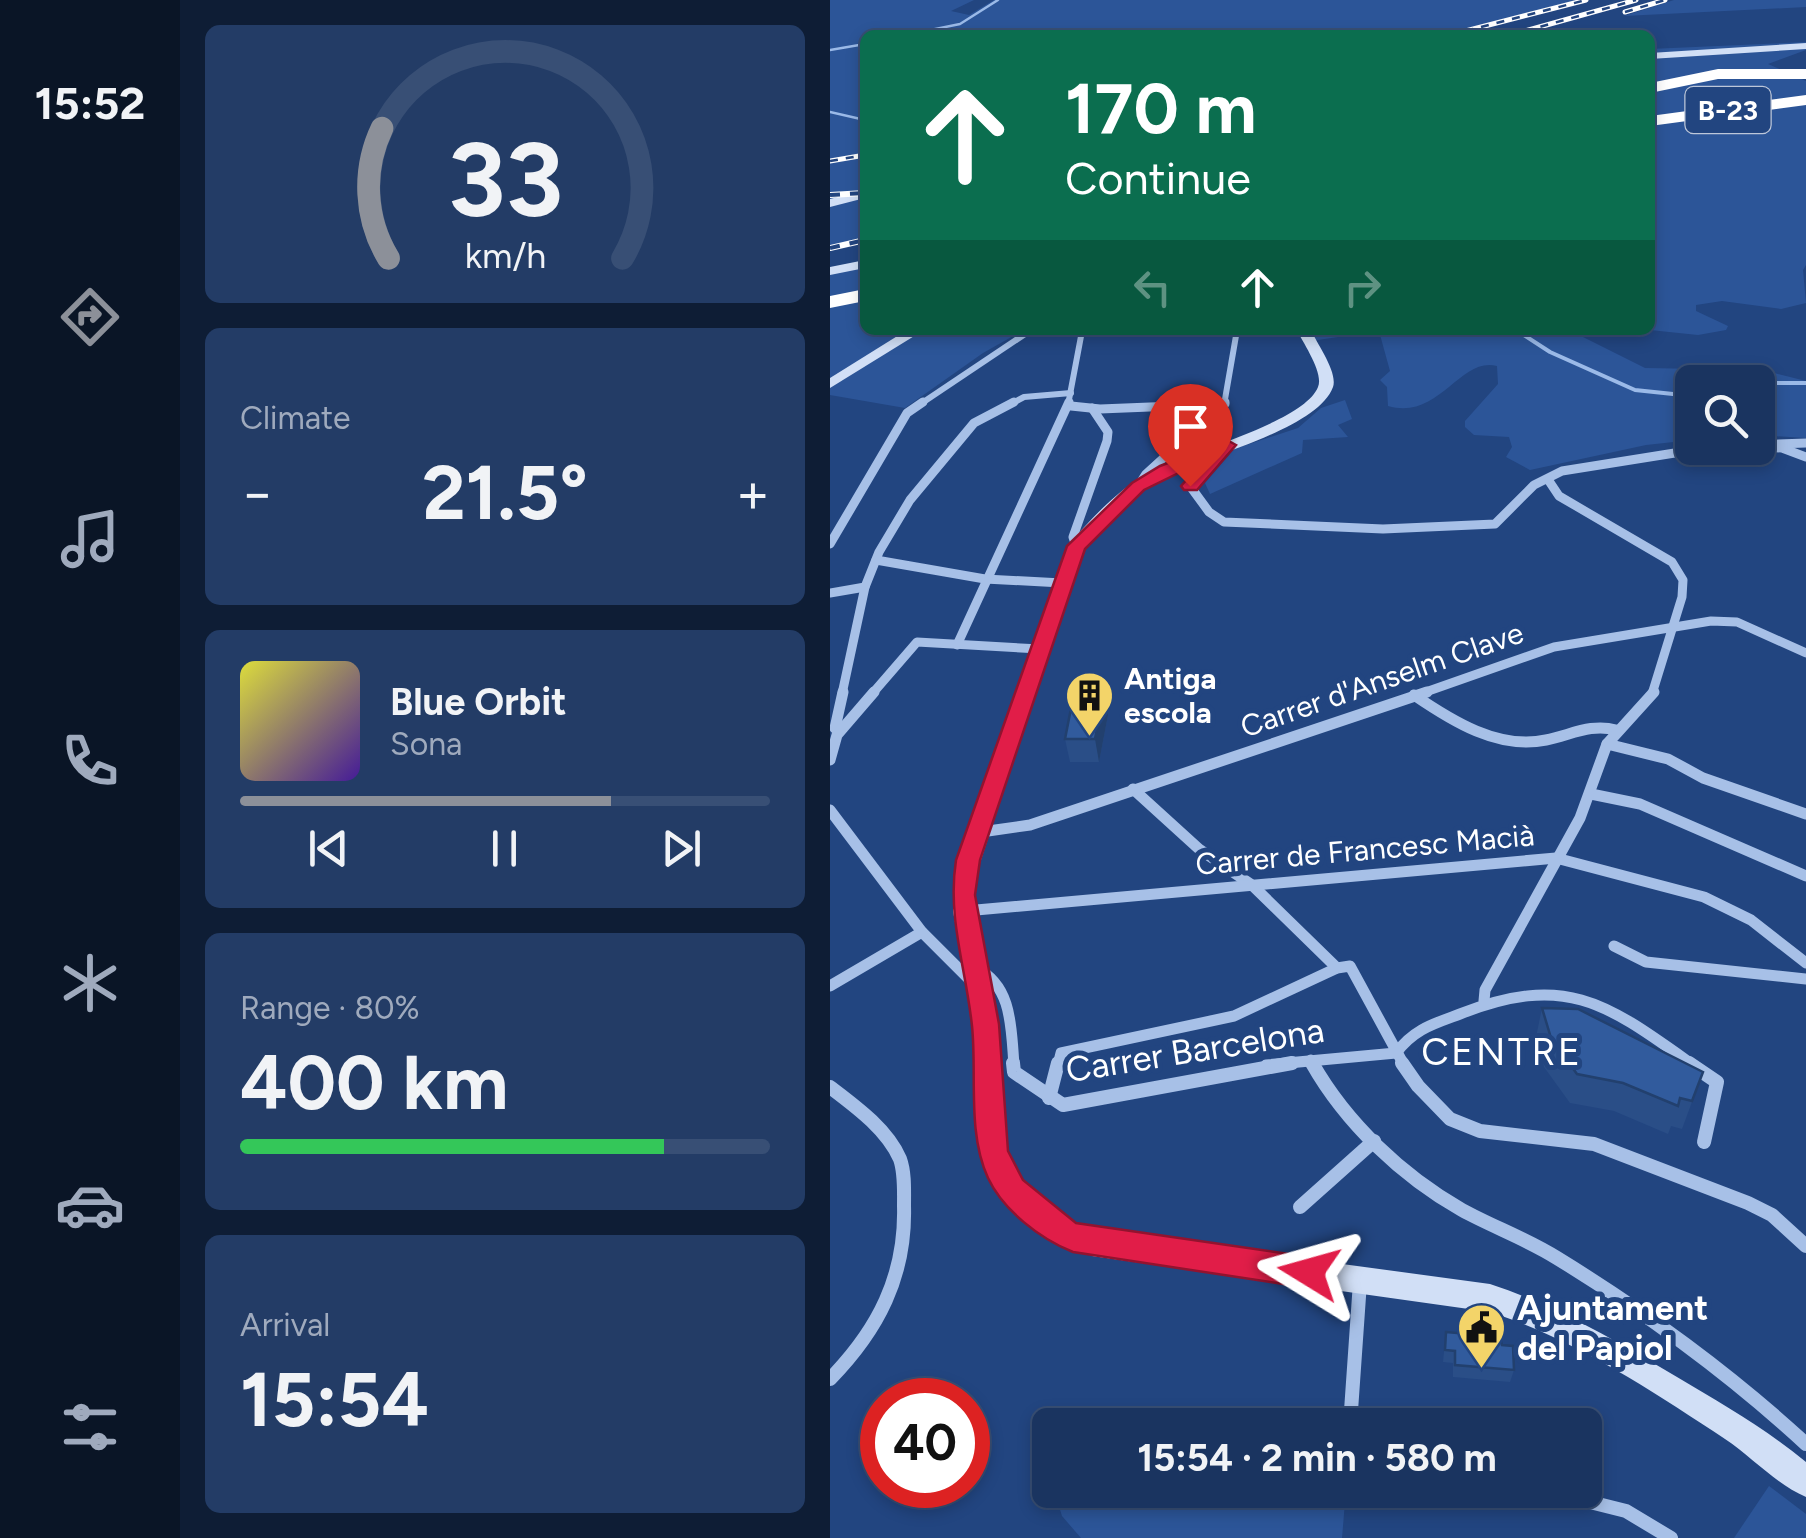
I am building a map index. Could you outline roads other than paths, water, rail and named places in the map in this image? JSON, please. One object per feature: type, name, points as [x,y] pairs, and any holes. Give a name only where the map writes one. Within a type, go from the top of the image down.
[{"type":"highway","points":[[1655,87],[1706,76],[1806,74]]},
{"type":"highway","name":"B-23","points":[[1655,111],[1806,92]]},
{"type":"highway","points":[[1655,123],[1806,104]]},
{"type":"highway","points":[[830,285],[860,279]]},
{"type":"highway","points":[[830,302],[860,296]]},
{"type":"street","points":[[1655,63],[1673,56],[1806,46]]},
{"type":"street","points":[[830,203],[860,195]]},
{"type":"street","points":[[830,271],[860,265]]},
{"type":"street","points":[[830,384],[909,335]]},
{"type":"street","points":[[830,544],[907,413],[1022,335]]},
{"type":"street","points":[[958,645],[1043,451],[1056,436],[1071,406],[1082,335]]},
{"type":"street","points":[[1236,335],[1225,404],[1146,474],[1076,546],[964,878],[964,911],[978,979],[993,1151],[1000,1172],[1013,1190],[1053,1226],[1092,1243],[1490,1298],[1527,1308],[1720,1418],[1772,1452],[1806,1482]]},
{"type":"street","points":[[1138,486],[1166,470],[1288,422],[1321,397],[1328,379],[1306,335]]},
{"type":"street","points":[[830,760],[865,587],[910,500],[974,423],[1024,397],[1071,393]]},
{"type":"street","points":[[1071,406],[1225,404]]},
{"type":"street","points":[[1076,546],[1073,538],[1107,442],[1108,432],[1092,408]]},
{"type":"street","points":[[1775,445],[1806,443]]},
{"type":"street","points":[[1227,445],[1190,486],[1209,512],[1224,522],[1382,529],[1495,524],[1534,485],[1562,471],[1675,453]]},
{"type":"street","points":[[1775,447],[1806,457]]},
{"type":"street","points":[[1484,1001],[1490,980],[1592,794],[1607,744],[1656,690],[1683,580],[1672,562],[1559,496],[1549,480]]},
{"type":"street","points":[[876,560],[985,579],[1062,583]]},
{"type":"street","points":[[830,593],[865,587]]},
{"type":"street","name":"Carrer d'Anselm Clave","points":[[977,832],[1030,825],[1320,730],[1554,647],[1711,621],[1738,622],[1806,652]]},
{"type":"street","points":[[835,736],[917,642],[1040,650]]},
{"type":"street","points":[[1414,695],[1467,728],[1508,739],[1536,741],[1598,724],[1616,730]]},
{"type":"street","points":[[1607,744],[1668,759],[1703,778],[1806,814]]},
{"type":"street","points":[[1133,789],[1155,804],[1199,850],[1252,885],[1336,968]]},
{"type":"street","points":[[1592,794],[1640,804],[1806,876]]},
{"type":"street","name":"Carrer Barcelona","points":[[830,810],[922,932],[978,979],[988,971],[1000,983],[1011,1032],[1014,1072],[1063,1106],[1266,1064],[1396,1053]]},
{"type":"street","name":"Carrer de Francesc Macià","points":[[964,911],[1556,858],[1704,896],[1751,920],[1806,963]]},
{"type":"street","points":[[830,986],[922,932]]},
{"type":"street","points":[[1614,946],[1646,962],[1806,979]]},
{"type":"street","points":[[1049,1098],[1061,1053],[1234,1016],[1336,968],[1350,966],[1396,1053],[1418,1086],[1450,1118],[1464,1126],[1594,1144],[1748,1203],[1794,1233],[1806,1246]]},
{"type":"street","points":[[1396,1053],[1421,1025],[1464,1012],[1484,1001],[1558,991],[1605,1006],[1718,1082],[1704,1142]]},
{"type":"street","points":[[1311,1060],[1325,1090],[1374,1140],[1457,1207],[1554,1256],[1778,1416],[1806,1444]]},
{"type":"street","points":[[830,1086],[864,1113],[901,1161],[906,1226],[898,1283],[854,1356],[830,1379]]},
{"type":"street","points":[[1300,1207],[1374,1140]]},
{"type":"street","points":[[1351,1408],[1360,1279]]},
{"type":"street","points":[[1602,1505],[1626,1511],[1671,1538]]},
{"type":"waterway","points":[[931,30],[960,24],[998,0]]},
{"type":"waterway","points":[[830,50],[860,45]]},
{"type":"waterway","points":[[830,112],[860,119]]},
{"type":"waterway","points":[[1524,335],[1550,352],[1635,390],[1675,394]]},
{"type":"waterway","points":[[1775,383],[1806,383]]},
{"type":"railway","points":[[1469,30],[1586,0]]},
{"type":"railway","points":[[1529,30],[1636,0]]},
{"type":"railway","points":[[1625,12],[1665,0]]},
{"type":"railway","points":[[830,161],[860,156]]},
{"type":"railway","points":[[830,195],[860,193]]},
{"type":"railway","points":[[830,248],[860,241]]},
{"type":"place","name":"Antiga escola","points":[[1089,738]]},
{"type":"place","name":"Ajuntament del Papiol","points":[[1482,1370]]},
{"type":"district","name":"CENTRE","points":[[1502,1052]]}]
